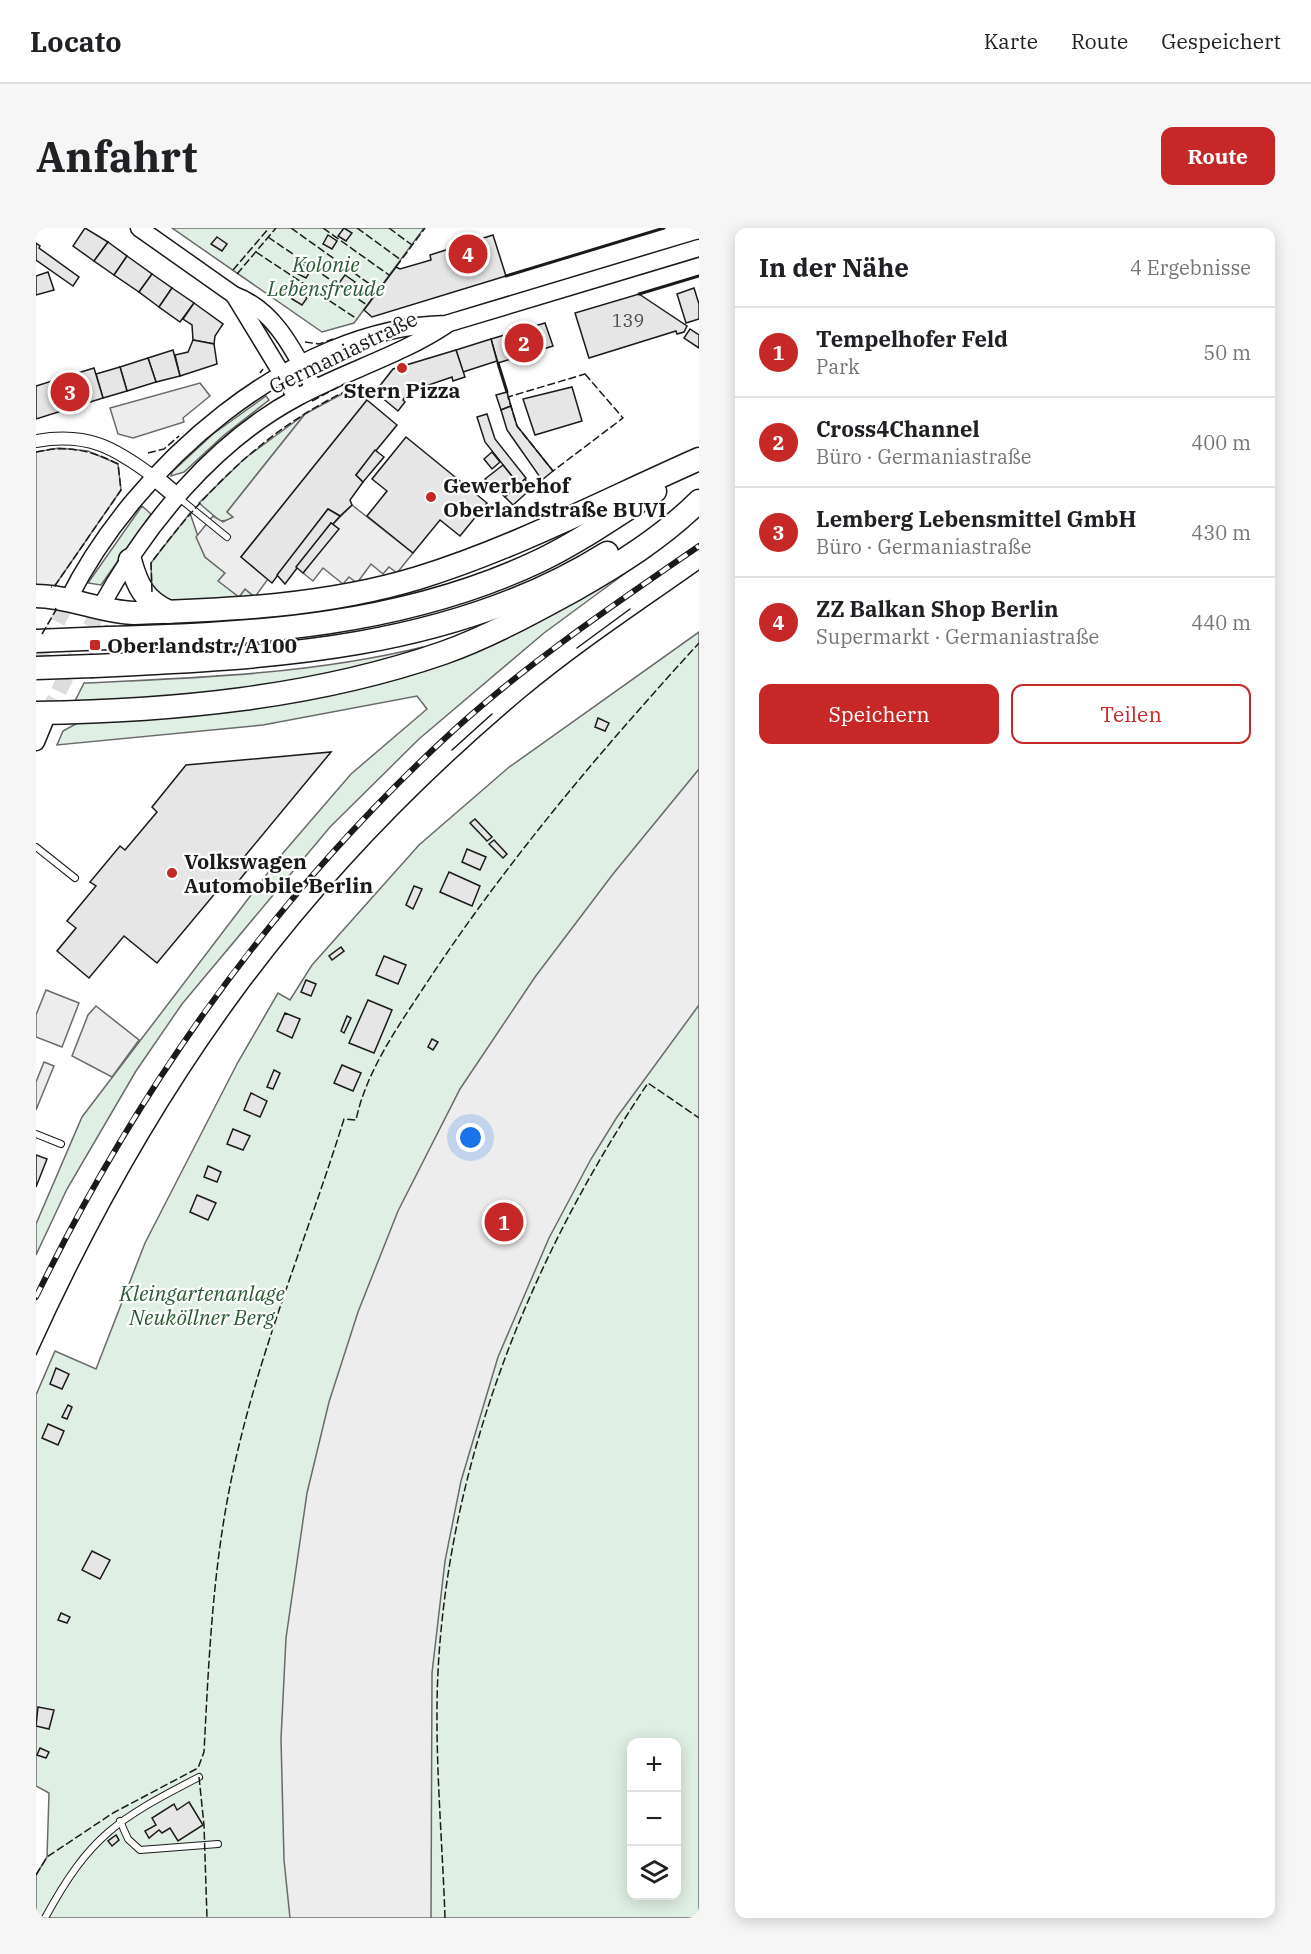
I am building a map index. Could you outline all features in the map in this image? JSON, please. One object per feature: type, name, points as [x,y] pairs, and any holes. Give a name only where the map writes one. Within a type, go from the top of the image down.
[{"type":"highway","points":[[36,596],[68,600],[125,613],[274,606],[323,599],[418,578],[501,549],[699,461]]},
{"type":"highway","points":[[36,641],[256,633],[353,619],[475,588],[549,555],[599,527],[699,461]]},
{"type":"highway","points":[[36,668],[206,661],[314,652],[369,643],[501,605],[546,585],[600,558],[699,496]]},
{"type":"highway","points":[[42,713],[155,708],[258,697],[402,666],[445,652],[500,629],[564,595],[613,567],[683,518],[699,501]]},
{"type":"highway","points":[[130,560],[140,591],[154,606],[169,612]]},
{"type":"street","points":[[139,228],[234,295],[252,302],[261,310],[283,334],[314,388]]},
{"type":"street","name":"Germaniastraße","points":[[68,600],[95,554],[153,477],[212,422],[283,374],[349,345],[417,325],[446,324],[699,248]]},
{"type":"street","points":[[234,295],[296,397]]},
{"type":"street","name":"Germaniastraße","points":[[100,608],[130,560],[178,497],[232,442],[296,397],[421,341],[446,324]]},
{"type":"street","points":[[349,345],[357,368]]},
{"type":"street","points":[[36,441],[71,438],[101,443],[132,460],[178,497]]},
{"type":"street","points":[[36,742],[42,713]]},
{"type":"lane","points":[[178,497],[227,537]]},
{"type":"lane","points":[[36,848],[75,878]]},
{"type":"lane","points":[[36,1134],[61,1144]]},
{"type":"lane","points":[[45,1918],[89,1848],[120,1821],[199,1777]]},
{"type":"lane","points":[[120,1821],[128,1839],[140,1850],[218,1844]]},
{"type":"green space","name":"Kolonie Lebensfreude","points":[[172,228],[424,228],[354,323],[322,332]]},
{"type":"green space","points":[[266,396],[269,400],[223,436],[184,472],[171,476],[172,472],[213,434]]},
{"type":"green space","points":[[305,414],[227,512],[233,517],[230,520],[220,521],[199,503],[244,459]]},
{"type":"green space","points":[[142,506],[151,514],[101,585],[88,583]]},
{"type":"green space","points":[[190,513],[205,557],[225,573],[219,581],[239,597],[245,589],[257,599],[172,601],[152,593],[151,563]]},
{"type":"green space","points":[[650,555],[544,633],[419,739],[330,827],[182,1004],[136,1071],[67,1189],[36,1255],[36,1224],[82,1117],[283,853],[351,774],[427,709],[417,696],[263,725],[57,745],[63,731],[81,721],[325,691]]},
{"type":"green space","name":"Kleingartenanlage Neuköllner Berg","points":[[699,632],[699,1918],[36,1918],[36,1875],[47,1857],[49,1793],[36,1786],[36,1395],[55,1351],[96,1369],[145,1243],[238,1062],[278,993],[290,1000],[312,965],[419,845],[508,768]]},
{"type":"green space","points":[[423,647],[378,663],[229,695],[73,705],[84,683],[212,677],[297,669]]},
{"type":"shaded area","points":[[200,383],[210,396],[183,418],[184,422],[133,438],[118,434],[110,408]]},
{"type":"shaded area","points":[[351,389],[367,400],[241,557],[268,579],[255,597],[245,589],[239,597],[218,581],[225,573],[205,557],[196,537],[213,516],[223,522],[233,517],[227,512],[305,414]]},
{"type":"shaded area","points":[[59,448],[88,451],[118,464],[121,490],[54,587],[36,586],[36,452]]},
{"type":"shaded area","points":[[352,505],[413,553],[397,573],[389,567],[383,574],[371,564],[357,583],[349,577],[343,584],[323,568],[313,581],[303,573],[338,529],[333,524]]},
{"type":"shaded area","points":[[699,769],[699,1005],[617,1117],[591,1159],[549,1238],[498,1357],[461,1481],[445,1561],[432,1673],[431,1918],[290,1918],[284,1860],[281,1739],[286,1638],[307,1493],[329,1402],[358,1312],[398,1211],[460,1089],[535,977],[613,874]]},
{"type":"shaded area","points":[[46,990],[79,1003],[62,1047],[36,1037],[36,1015]]},
{"type":"shaded area","points":[[96,1006],[139,1040],[112,1077],[72,1056],[88,1015]]},
{"type":"shaded area","points":[[44,1062],[54,1066],[36,1110],[36,1082]]},
{"type":"building","points":[[85,228],[108,242],[94,261],[73,246]]},
{"type":"building","points":[[344,228],[352,233],[346,241],[338,236]]},
{"type":"building","points":[[328,235],[337,241],[332,249],[323,244]]},
{"type":"building","points":[[493,235],[506,276],[372,317],[364,310],[396,267],[400,269],[431,260],[430,255]]},
{"type":"building","points":[[217,237],[227,244],[222,251],[211,244]]},
{"type":"building","points":[[108,242],[127,256],[114,275],[94,261]]},
{"type":"building","points":[[36,243],[40,246],[39,248],[79,277],[73,286],[36,260]]},
{"type":"building","points":[[127,256],[152,274],[139,292],[114,275]]},
{"type":"building","points":[[303,265],[311,270],[306,278],[298,274]]},
{"type":"building","points":[[48,272],[54,290],[36,295],[36,276]]},
{"type":"building","points":[[152,274],[172,288],[159,307],[139,292]]},
{"type":"building","points":[[345,275],[355,282],[350,290],[339,283]]},
{"type":"building","points":[[172,288],[194,303],[180,322],[159,307]]},
{"type":"building","points":[[694,288],[699,304],[699,319],[686,323],[677,294]]},
{"type":"building","points":[[298,291],[307,298],[302,305],[292,299]]},
{"type":"building","points":[[639,294],[687,326],[684,332],[677,334],[676,331],[589,358],[575,313]]},
{"type":"building","points":[[194,303],[223,324],[215,336],[214,344],[193,340],[192,325],[183,319]]},
{"type":"building","points":[[545,323],[553,346],[498,363],[491,339]]},
{"type":"building","points":[[690,329],[699,335],[699,348],[684,338]]},
{"type":"building","points":[[491,339],[497,361],[463,372],[456,350]]},
{"type":"building","points":[[193,340],[214,344],[217,364],[180,376],[175,355],[188,352]]},
{"type":"building","points":[[173,350],[180,376],[156,382],[148,358]]},
{"type":"building","points":[[456,350],[465,377],[453,381],[452,377],[408,392],[403,400],[405,402],[398,411],[375,392],[393,369]]},
{"type":"building","points":[[148,358],[156,382],[127,391],[120,367]]},
{"type":"building","points":[[120,367],[127,391],[103,398],[96,374]]},
{"type":"building","points":[[94,368],[103,398],[36,419],[36,386]]},
{"type":"building","points":[[572,387],[582,421],[535,435],[523,399]]},
{"type":"building","points":[[507,392],[511,406],[501,410],[496,395]]},
{"type":"building","points":[[367,400],[397,425],[356,475],[363,482],[350,500],[352,505],[340,516],[328,509],[272,583],[241,557]]},
{"type":"building","points":[[511,406],[517,426],[553,471],[542,480],[507,430],[501,410]]},
{"type":"building","points":[[487,414],[495,439],[526,478],[519,485],[485,442],[477,417]]},
{"type":"building","name":"Gewerbehof Oberlandstraße BUVI","points":[[406,437],[487,503],[460,536],[440,520],[413,553],[367,516],[387,491],[372,479]]},
{"type":"building","points":[[375,450],[384,457],[363,482],[356,475]]},
{"type":"building","points":[[492,452],[500,462],[492,469],[484,459]]},
{"type":"building","points":[[503,465],[519,485],[505,497],[485,479]]},
{"type":"building","points":[[525,479],[532,488],[513,505],[505,497]]},
{"type":"building","points":[[328,509],[340,516],[333,524],[331,523],[285,584],[277,575]]},
{"type":"building","points":[[331,523],[339,529],[303,573],[296,567]]},
{"type":"building","points":[[598,718],[609,723],[605,731],[595,727]]},
{"type":"building","name":"Volkswagen Automobile Berlin","points":[[331,752],[245,856],[253,863],[230,892],[222,885],[157,963],[124,936],[89,978],[57,951],[76,928],[67,921],[96,886],[90,882],[120,846],[125,850],[157,812],[152,807],[186,765]]},
{"type":"building","points":[[475,819],[492,837],[487,841],[470,823]]},
{"type":"building","points":[[494,840],[507,854],[503,858],[489,844]]},
{"type":"building","points":[[467,849],[486,857],[480,870],[462,862]]},
{"type":"building","points":[[449,872],[480,886],[472,906],[440,892]]},
{"type":"building","points":[[414,886],[422,889],[413,909],[406,905]]},
{"type":"building","points":[[341,947],[344,951],[332,960],[329,956]]},
{"type":"building","points":[[384,956],[406,965],[398,984],[376,975]]},
{"type":"building","points":[[306,980],[316,984],[311,996],[301,992]]},
{"type":"building","points":[[368,1000],[392,1010],[374,1053],[349,1043]]},
{"type":"building","points":[[285,1013],[300,1019],[292,1038],[277,1031]]},
{"type":"building","points":[[347,1016],[351,1018],[344,1033],[341,1031]]},
{"type":"building","points":[[432,1039],[438,1042],[433,1050],[428,1047]]},
{"type":"building","points":[[342,1065],[361,1073],[353,1091],[334,1083]]},
{"type":"building","points":[[274,1070],[280,1073],[273,1089],[267,1087]]},
{"type":"building","points":[[251,1093],[267,1101],[260,1117],[244,1110]]},
{"type":"building","points":[[233,1129],[250,1136],[243,1150],[227,1144]]},
{"type":"building","points":[[36,1155],[47,1159],[36,1187]]},
{"type":"building","points":[[208,1166],[221,1172],[217,1182],[204,1177]]},
{"type":"building","points":[[197,1195],[216,1203],[208,1220],[190,1212]]},
{"type":"building","points":[[56,1368],[69,1374],[62,1389],[50,1384]]},
{"type":"building","points":[[68,1405],[72,1407],[67,1419],[62,1417]]},
{"type":"building","points":[[48,1424],[64,1431],[58,1445],[42,1438]]},
{"type":"building","points":[[92,1551],[110,1560],[100,1579],[82,1570]]},
{"type":"building","points":[[61,1613],[70,1617],[67,1623],[58,1620]]},
{"type":"building","points":[[38,1707],[54,1710],[49,1729],[36,1726]]},
{"type":"building","points":[[40,1748],[49,1752],[46,1758],[37,1755]]},
{"type":"building","points":[[189,1802],[203,1825],[178,1841],[170,1828],[162,1833],[159,1830],[149,1838],[145,1831],[156,1825],[152,1818],[174,1804],[177,1810]]},
{"type":"building","points":[[116,1835],[119,1840],[112,1846],[108,1841]]},
{"type":"tunnel","points":[[36,665],[68,600]]},
{"type":"tunnel","points":[[48,713],[100,608]]},
{"type":"tram line","points":[[36,1355],[82,1258],[132,1166],[184,1079],[242,997],[303,918],[371,842],[445,768],[525,697],[589,647],[699,570]]},
{"type":"tram line","points":[[577,648],[630,609]]},
{"type":"tram line","points":[[452,750],[492,714]]},
{"type":"railway","points":[[36,1297],[121,1140],[168,1066],[218,994],[272,924],[329,857],[390,792],[483,705],[574,634],[699,546]]},
{"type":"fence","points":[[233,270],[269,228]]},
{"type":"fence","points":[[237,274],[276,228]]},
{"type":"fence","points":[[291,228],[378,290]]},
{"type":"fence","points":[[323,228],[389,275]]},
{"type":"fence","points":[[357,228],[401,260]]},
{"type":"fence","points":[[389,228],[412,245]]},
{"type":"fence","points":[[396,267],[425,228]]},
{"type":"fence","points":[[268,237],[367,305]]},
{"type":"fence","points":[[256,252],[357,319]]},
{"type":"fence","points":[[305,342],[319,344],[333,339]]},
{"type":"fence","points":[[260,373],[263,369]]},
{"type":"fence","points":[[585,374],[623,418],[553,471],[517,426],[508,397],[585,374]]},
{"type":"fence","points":[[312,401],[346,383]]},
{"type":"fence","points":[[152,592],[151,563],[217,485],[267,440],[295,420],[355,387]]},
{"type":"fence","points":[[148,453],[164,449],[179,436]]},
{"type":"fence","points":[[36,452],[68,449],[88,452],[108,459],[118,464],[121,490],[54,587],[51,587]]},
{"type":"fence","points":[[42,634],[56,610],[55,605]]},
{"type":"fence","points":[[36,1875],[47,1857],[113,1813],[198,1768],[204,1752],[210,1644],[221,1538],[234,1467],[257,1379],[344,1119],[356,1120],[367,1085],[393,1034],[487,897],[554,810],[699,643]]},
{"type":"fence","points":[[445,1918],[437,1745],[440,1642],[449,1567],[464,1493],[484,1420],[508,1349],[537,1280],[571,1212],[648,1083],[699,1118]]},
{"type":"fence","points":[[199,1777],[204,1825],[207,1918]]},
{"type":"wall","points":[[506,276],[664,228]]},
{"type":"wall","points":[[639,294],[699,276]]},
{"type":"wall","points":[[498,363],[507,392]]},
{"type":"place","name":"ZZ Balkan Shop Berlin","points":[[468,254]]},
{"type":"place","name":"Cross4Channel","points":[[524,343]]},
{"type":"place","name":"Stern Pizza","points":[[402,368]]},
{"type":"place","name":"Lemberg Lebensmittel GmbH","points":[[70,392]]},
{"type":"place","name":"Gewerbehof Oberlandstraße BUVI","points":[[431,497]]},
{"type":"place","name":"Oberlandstr./A100","points":[[95,645]]},
{"type":"place","name":"Volkswagen Automobile Berlin","points":[[172,873]]},
{"type":"place","name":"Tempelhofer Feld","points":[[504,1222]]}]
